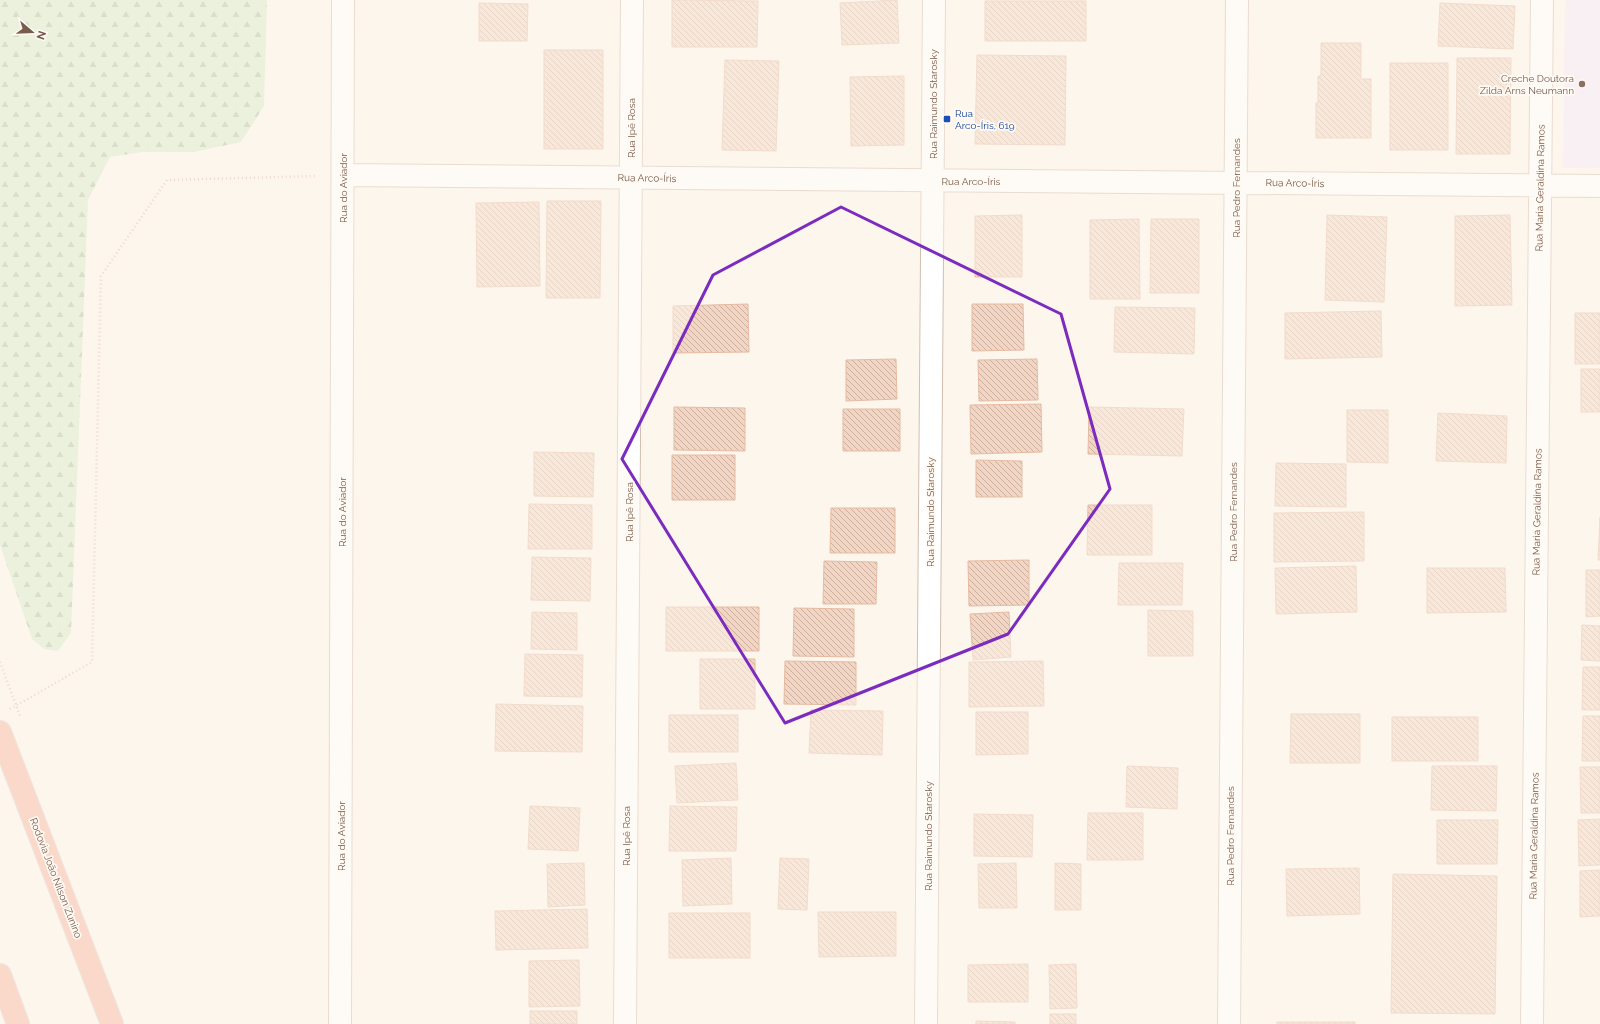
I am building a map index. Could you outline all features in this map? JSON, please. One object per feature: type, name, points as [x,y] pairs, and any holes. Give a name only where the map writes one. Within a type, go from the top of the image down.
[{"type":"highway","name":"Rodovia João Nilson Zunino","points":[[3,722],[112,1024]]},
{"type":"highway","points":[[0,976],[18,1024]]},
{"type":"street","name":"Rua do Aviador","points":[[340,1024],[343,0]]},
{"type":"street","name":"Rua Ipê Rosa","points":[[625,1024],[632,0]]},
{"type":"street","name":"Rua Raimundo Starosky","points":[[926,1024],[934,0]]},
{"type":"street","name":"Rua Pedro Fernandes","points":[[1229,1024],[1238,0]]},
{"type":"street","name":"Rua Maria Geraldina Ramos","points":[[1532,1024],[1542,0]]},
{"type":"street","name":"Rua Arco-Íris","points":[[343,175],[1600,186]]},
{"type":"path","points":[[3,722],[16,704],[92,662],[101,276],[167,180],[343,175]]},
{"type":"highlighted area","points":[[841,207],[1061,314],[1110,489],[1008,634],[785,723],[622,459],[713,275]]},
{"type":"shaded area","name":"Creche Doutora Zilda Arns Neumann","points":[[1565,0],[1600,0],[1600,168],[1563,168]]},
{"type":"green space","points":[[0,0],[267,0],[264,106],[241,142],[194,152],[143,152],[110,157],[88,200],[71,633],[58,651],[44,649],[32,639],[0,545]]},
{"type":"building","points":[[672,0],[758,1],[757,47],[672,47]]},
{"type":"building","points":[[897,0],[899,43],[842,45],[840,3]]},
{"type":"building","points":[[985,1],[1086,1],[1086,41],[985,41]]},
{"type":"building","points":[[479,3],[528,4],[527,41],[479,41]]},
{"type":"building","points":[[1440,3],[1515,6],[1513,49],[1438,46]]},
{"type":"building","points":[[1321,43],[1361,43],[1361,79],[1371,79],[1371,138],[1316,138],[1316,103],[1318,103],[1318,76],[1321,76]]},
{"type":"building","points":[[544,50],[603,50],[603,149],[544,149]]},
{"type":"building","points":[[977,55],[1066,56],[1065,145],[975,144]]},
{"type":"building","points":[[1457,58],[1511,58],[1510,154],[1456,154]]},
{"type":"building","points":[[725,60],[779,61],[776,151],[722,150]]},
{"type":"building","points":[[1390,63],[1448,63],[1448,150],[1390,150]]},
{"type":"building","points":[[904,76],[904,145],[851,146],[850,77]]},
{"type":"building","points":[[547,201],[601,201],[600,298],[546,298]]},
{"type":"building","points":[[539,202],[540,286],[477,287],[476,203]]},
{"type":"building","points":[[1022,215],[1022,277],[975,277],[975,216]]},
{"type":"building","points":[[1327,215],[1387,217],[1384,302],[1325,300]]},
{"type":"building","points":[[1510,215],[1512,305],[1455,306],[1455,216]]},
{"type":"building","points":[[1139,219],[1140,299],[1090,299],[1090,220]]},
{"type":"building","points":[[1151,219],[1199,219],[1199,293],[1150,293]]},
{"type":"building","points":[[748,304],[749,352],[673,353],[673,306]]},
{"type":"building","points":[[972,304],[1023,304],[1024,350],[972,351]]},
{"type":"building","points":[[1115,307],[1195,308],[1194,354],[1114,352]]},
{"type":"building","points":[[1381,311],[1382,357],[1285,359],[1285,313]]},
{"type":"building","points":[[1575,313],[1600,313],[1600,364],[1575,364]]},
{"type":"building","points":[[896,359],[897,399],[846,401],[846,360]]},
{"type":"building","points":[[1037,359],[1038,400],[979,401],[978,360]]},
{"type":"building","points":[[1581,369],[1600,369],[1600,412],[1581,412]]},
{"type":"building","points":[[1041,404],[1042,452],[971,454],[970,405]]},
{"type":"building","points":[[674,407],[745,408],[745,451],[674,450]]},
{"type":"building","points":[[1089,407],[1184,409],[1182,456],[1088,454]]},
{"type":"building","points":[[843,409],[900,409],[900,451],[843,451]]},
{"type":"building","points":[[1347,410],[1388,410],[1388,463],[1347,462]]},
{"type":"building","points":[[1438,413],[1507,416],[1506,463],[1436,461]]},
{"type":"building","points":[[534,452],[594,453],[593,497],[534,496]]},
{"type":"building","points":[[672,455],[735,455],[735,500],[672,500]]},
{"type":"building","points":[[976,460],[1022,461],[1022,497],[976,497]]},
{"type":"building","points":[[1276,463],[1346,464],[1346,507],[1275,506]]},
{"type":"building","points":[[529,504],[592,505],[592,549],[528,549]]},
{"type":"building","points":[[1088,505],[1152,505],[1152,555],[1087,555]]},
{"type":"building","points":[[831,508],[895,508],[895,553],[830,553]]},
{"type":"building","points":[[1364,512],[1364,561],[1274,562],[1274,513]]},
{"type":"building","points":[[1600,517],[1600,560],[1598,560]]},
{"type":"building","points":[[532,557],[591,558],[590,601],[531,600]]},
{"type":"building","points":[[1029,560],[1029,605],[969,606],[968,561]]},
{"type":"building","points":[[824,561],[877,562],[876,604],[823,604]]},
{"type":"building","points":[[1119,563],[1183,563],[1182,605],[1118,605]]},
{"type":"building","points":[[1356,566],[1357,612],[1276,614],[1275,568]]},
{"type":"building","points":[[1427,568],[1505,568],[1506,612],[1427,613]]},
{"type":"building","points":[[1586,570],[1600,570],[1600,616],[1586,617]]},
{"type":"building","points":[[666,607],[759,607],[759,651],[666,651]]},
{"type":"building","points":[[794,608],[854,609],[854,657],[793,656]]},
{"type":"building","points":[[1148,610],[1193,611],[1193,656],[1148,656]]},
{"type":"building","points":[[532,612],[577,613],[577,650],[531,649]]},
{"type":"building","points":[[1009,612],[1011,657],[973,660],[970,614]]},
{"type":"building","points":[[1582,625],[1600,626],[1600,661],[1581,660]]},
{"type":"building","points":[[525,654],[583,655],[582,697],[524,696]]},
{"type":"building","points":[[700,659],[755,659],[755,709],[700,709]]},
{"type":"building","points":[[785,661],[856,662],[856,705],[784,704]]},
{"type":"building","points":[[1043,661],[1044,706],[969,707],[969,662]]},
{"type":"building","points":[[1583,667],[1600,667],[1600,710],[1582,710]]},
{"type":"building","points":[[496,704],[583,706],[582,752],[495,751]]},
{"type":"building","points":[[811,710],[883,711],[882,755],[809,753]]},
{"type":"building","points":[[976,712],[1028,712],[1028,754],[976,755]]},
{"type":"building","points":[[1291,714],[1360,714],[1360,763],[1290,763]]},
{"type":"building","points":[[669,715],[738,715],[738,752],[669,752]]},
{"type":"building","points":[[1583,716],[1600,716],[1600,761],[1582,761]]},
{"type":"building","points":[[1392,717],[1478,717],[1478,761],[1392,761]]},
{"type":"building","points":[[736,763],[738,800],[677,803],[675,766]]},
{"type":"building","points":[[1127,766],[1178,768],[1177,809],[1126,807]]},
{"type":"building","points":[[1432,766],[1497,766],[1496,811],[1431,810]]},
{"type":"building","points":[[1580,767],[1600,767],[1600,813],[1581,813]]},
{"type":"building","points":[[530,806],[580,808],[578,851],[528,849]]},
{"type":"building","points":[[670,806],[737,807],[736,851],[669,851]]},
{"type":"building","points":[[1088,813],[1143,813],[1143,860],[1087,860]]},
{"type":"building","points":[[974,814],[1033,815],[1032,857],[974,856]]},
{"type":"building","points":[[1600,819],[1600,865],[1579,866],[1578,820]]},
{"type":"building","points":[[1437,820],[1498,820],[1497,864],[1437,864]]},
{"type":"building","points":[[731,858],[732,904],[683,906],[682,860]]},
{"type":"building","points":[[780,858],[809,859],[807,910],[778,909]]},
{"type":"building","points":[[584,863],[585,905],[548,907],[547,864]]},
{"type":"building","points":[[1016,863],[1017,908],[979,908],[978,864]]},
{"type":"building","points":[[1055,863],[1081,864],[1081,910],[1055,910]]},
{"type":"building","points":[[1359,868],[1360,914],[1287,916],[1286,869]]},
{"type":"building","points":[[1600,870],[1600,916],[1580,917],[1580,871]]},
{"type":"building","points":[[1393,874],[1497,876],[1495,1014],[1391,1013]]},
{"type":"building","points":[[587,909],[588,948],[496,950],[495,911]]},
{"type":"building","points":[[818,912],[896,912],[896,956],[819,957]]},
{"type":"building","points":[[669,913],[750,913],[750,958],[669,958]]},
{"type":"building","points":[[579,960],[580,1006],[529,1007],[529,961]]},
{"type":"building","points":[[1028,964],[1028,1002],[968,1002],[968,965]]},
{"type":"building","points":[[1076,964],[1077,1008],[1050,1009],[1049,965]]},
{"type":"building","points":[[530,1011],[577,1011],[577,1024],[530,1024]]},
{"type":"building","points":[[1050,1014],[1076,1014],[1076,1024],[1050,1024]]},
{"type":"building","points":[[976,1021],[1015,1022],[1015,1024],[976,1024]]},
{"type":"building","points":[[1277,1022],[1355,1022],[1355,1024],[1277,1024]]},
{"type":"place","name":"Creche Doutora Zilda Arns Neumann","points":[[1582,84]]},
{"type":"place","name":"Rua Arco-Íris, 619","points":[[947,119]]}]
